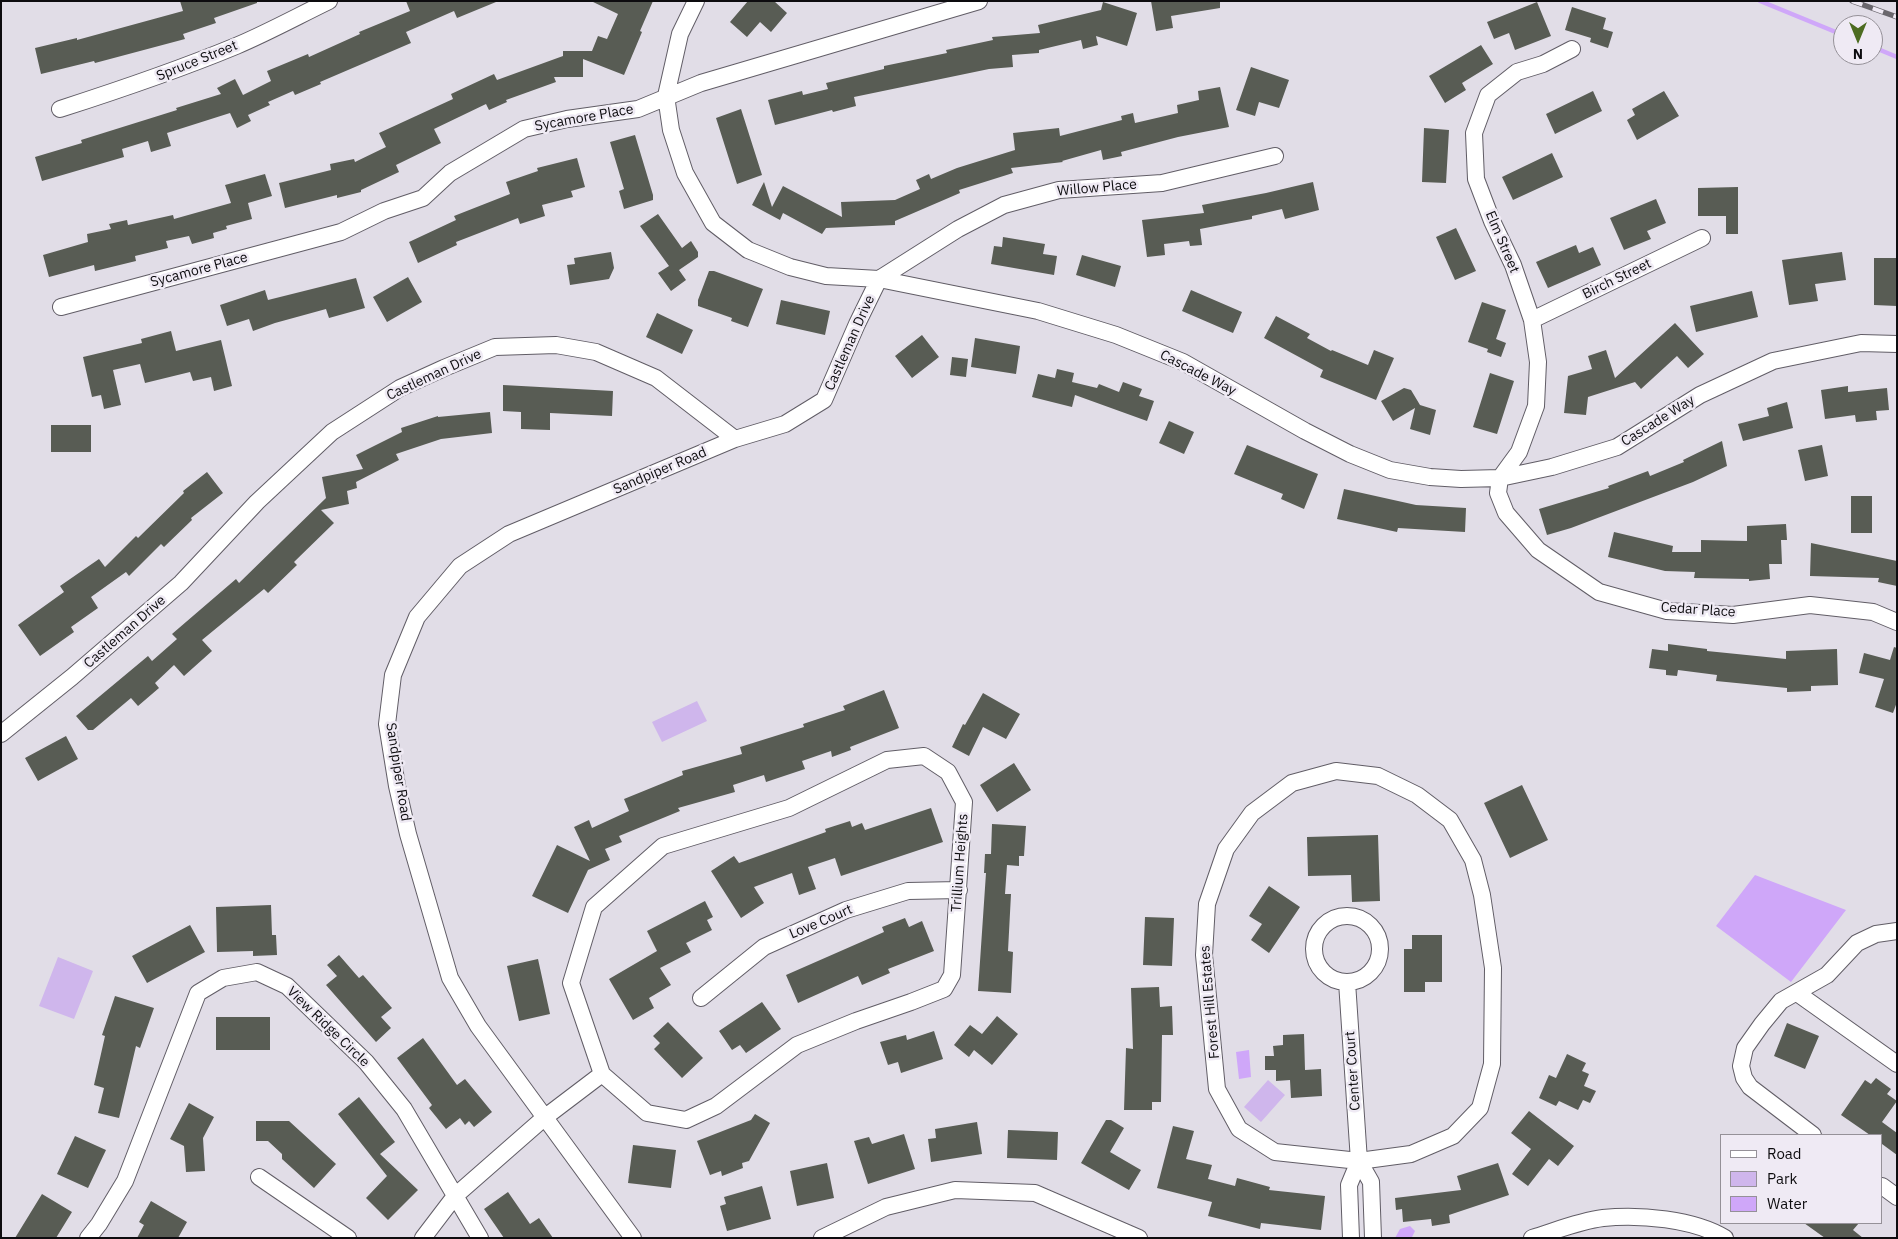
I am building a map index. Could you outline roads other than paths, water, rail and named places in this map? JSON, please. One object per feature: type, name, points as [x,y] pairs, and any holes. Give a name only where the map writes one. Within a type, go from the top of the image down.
[{"type":"street","name":"Spruce Street","points":[[60,109],[189,65],[238,45],[329,1]]},
{"type":"street","name":"Cascade Way","points":[[696,1],[680,34],[666,96],[671,130],[685,173],[713,223],[748,250],[790,267],[826,276],[879,280],[1038,311],[1116,335],[1183,362],[1350,454],[1390,470],[1446,478],[1500,478],[1552,467],[1617,447],[1700,395],[1774,361],[1861,343],[1897,344]]},
{"type":"street","name":"Sycamore Place","points":[[61,307],[341,232],[384,211],[423,198],[450,173],[524,129],[567,118],[638,109],[701,83],[979,1]]},
{"type":"street","name":"Elm Street","points":[[1500,478],[1519,452],[1536,406],[1538,362],[1532,320],[1513,265],[1492,221],[1476,179],[1474,133],[1488,95],[1516,72],[1543,64],[1572,49]]},
{"type":"street","name":"Willow Place","points":[[879,280],[958,229],[1004,205],[1059,190],[1162,183],[1275,156]]},
{"type":"street","name":"Birch Street","points":[[1532,320],[1702,238]]},
{"type":"street","name":"Castleman Drive","points":[[1,734],[72,677],[181,583],[257,502],[332,432],[400,388],[495,347],[556,345],[596,352],[656,378],[735,439],[785,424],[824,400],[857,324],[879,280]]},
{"type":"street","name":"Sandpiper Road","points":[[633,1238],[478,1026],[450,978],[408,834],[397,786],[387,724],[393,675],[417,617],[460,566],[509,534],[735,439]]},
{"type":"street","name":"Cedar Place","points":[[1500,478],[1498,493],[1506,513],[1538,550],[1599,592],[1667,611],[1733,615],[1810,605],[1873,612],[1897,622]]},
{"type":"street","name":"Trillium Heights","points":[[924,756],[948,772],[964,802],[952,975],[944,988],[797,1044],[716,1106],[686,1120],[647,1113],[602,1074],[571,983],[594,907],[663,846],[789,808],[887,760],[924,756]]},
{"type":"street","name":"Forest Hill Estates","points":[[1336,771],[1378,776],[1417,795],[1450,820],[1473,860],[1482,896],[1493,968],[1492,1064],[1480,1108],[1453,1136],[1411,1154],[1359,1160],[1275,1152],[1238,1129],[1217,1089],[1204,955],[1207,904],[1226,849],[1252,813],[1292,783],[1336,771]]},
{"type":"street","name":"Love Court","points":[[701,998],[764,947],[846,910],[908,891],[958,890]]},
{"type":"street","points":[[1347,915],[1359,917],[1369,923],[1376,932],[1380,949],[1376,966],[1369,975],[1347,982],[1337,981],[1324,972],[1315,960],[1313,949],[1317,934],[1327,922],[1336,917],[1347,915]]},
{"type":"street","points":[[1812,1134],[1750,1088],[1744,1078],[1741,1066],[1744,1048],[1781,1001],[1827,975],[1858,943],[1876,934],[1897,931]]},
{"type":"street","name":"View Ridge Circle","points":[[88,1238],[99,1224],[125,1180],[198,993],[224,978],[256,972],[287,986],[366,1062],[404,1109],[480,1238]]},
{"type":"street","name":"Center Court","points":[[1347,982],[1359,1160],[1371,1182],[1373,1238]]},
{"type":"street","points":[[1797,993],[1897,1064]]},
{"type":"street","points":[[423,1238],[455,1196],[544,1118],[602,1074]]},
{"type":"street","name":"Center Court","points":[[1351,1238],[1349,1185],[1359,1160]]},
{"type":"street","points":[[259,1177],[348,1238]]},
{"type":"street","points":[[1883,1187],[1897,1197]]},
{"type":"street","points":[[822,1238],[886,1207],[955,1190],[1035,1193],[1139,1238]]},
{"type":"street","points":[[1532,1238],[1602,1218],[1658,1217],[1712,1230],[1725,1238]]},
{"type":"water","points":[[1755,875],[1846,910],[1791,982],[1716,926]]},
{"type":"water","points":[[1249,1050],[1251,1077],[1239,1079],[1236,1052]]},
{"type":"water","points":[[1410,1226],[1415,1231],[1412,1237],[1395,1238],[1400,1229]]},
{"type":"waterway","points":[[1760,1],[1833,31]]},
{"type":"waterway","points":[[1883,51],[1897,57]]},
{"type":"railway","points":[[1852,1],[1897,17]]}]
